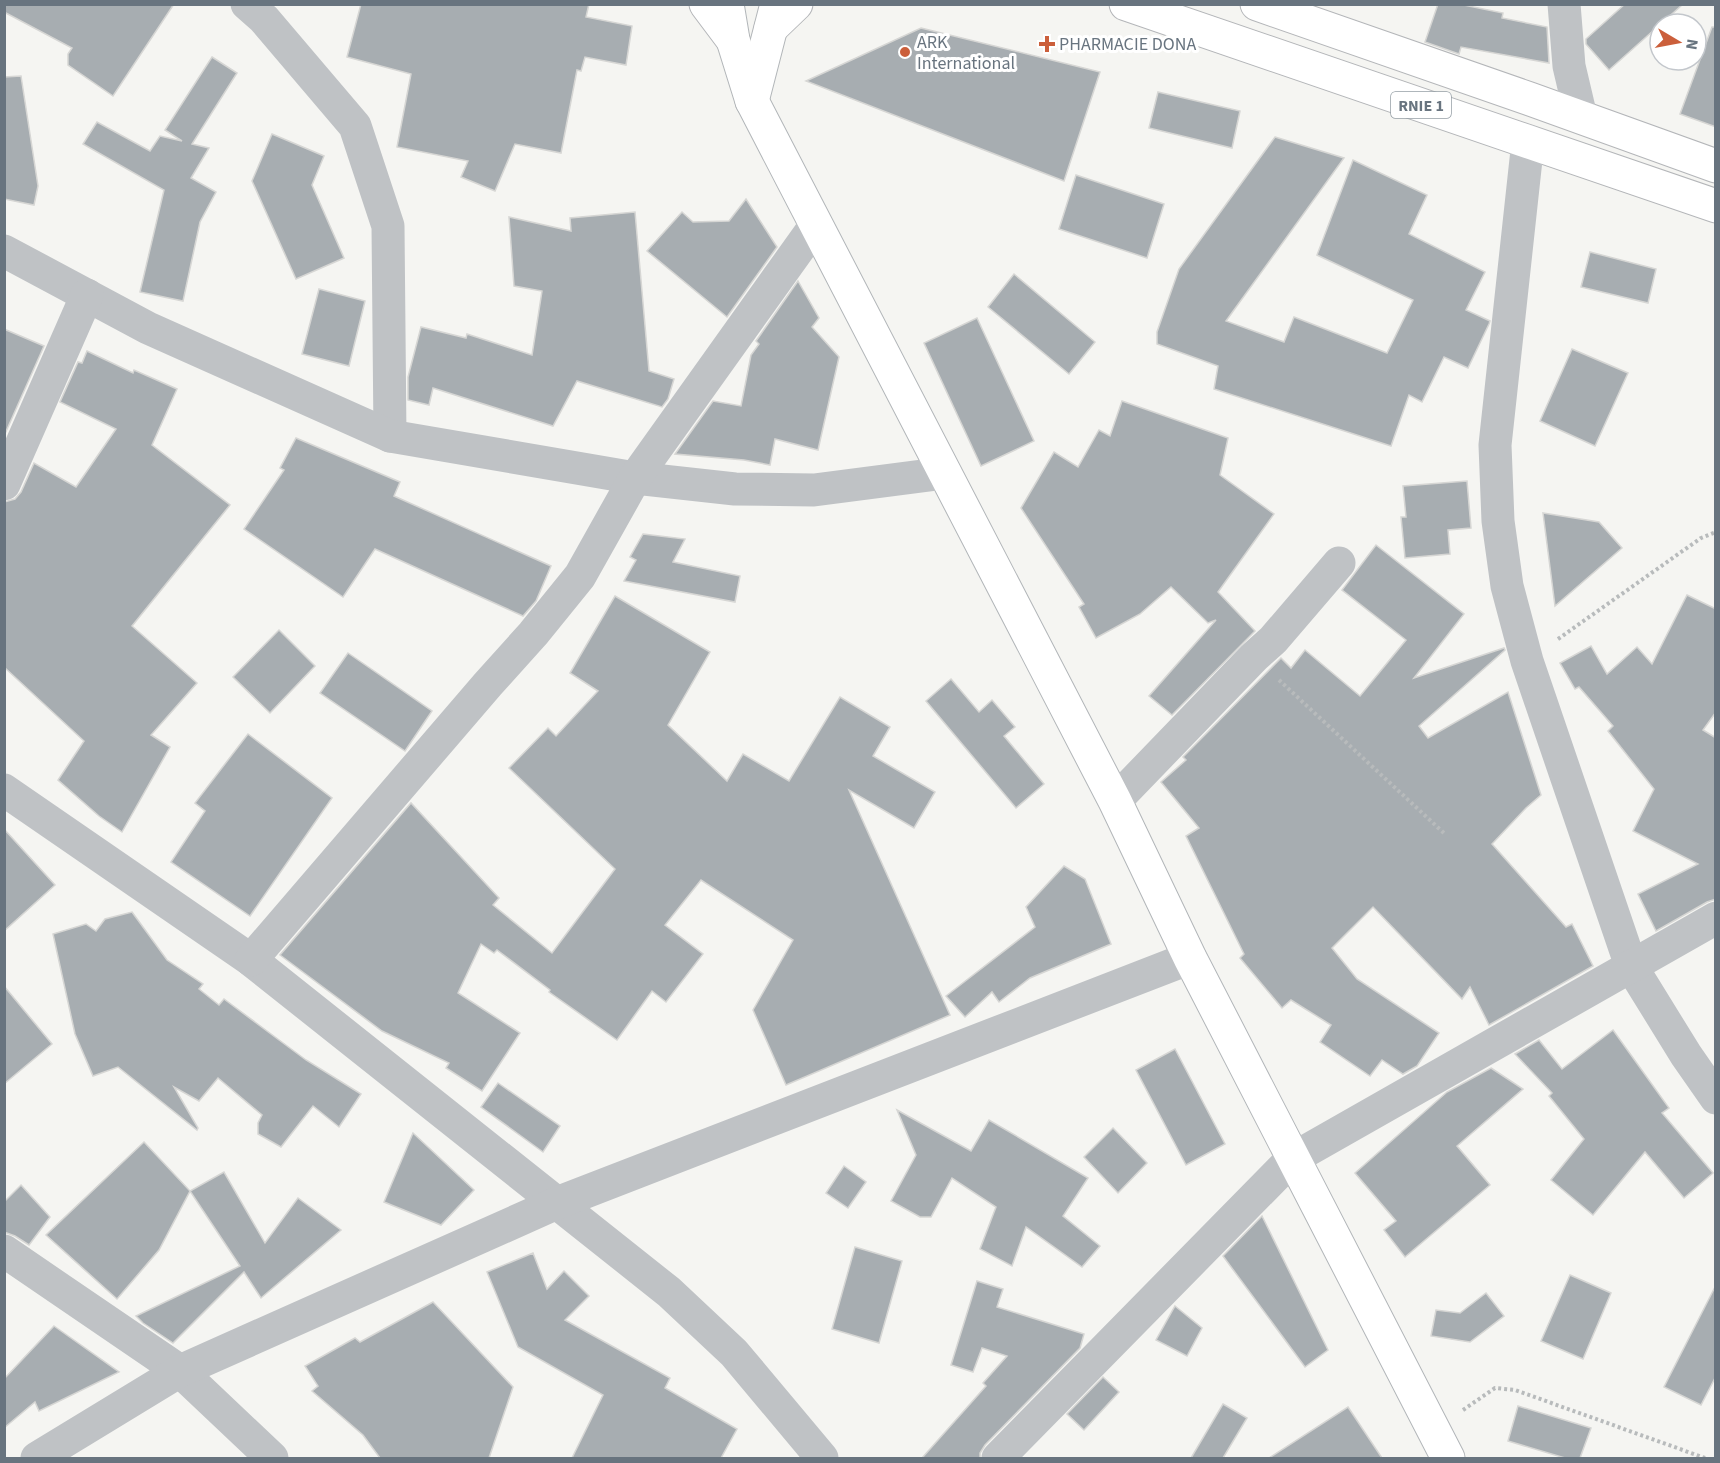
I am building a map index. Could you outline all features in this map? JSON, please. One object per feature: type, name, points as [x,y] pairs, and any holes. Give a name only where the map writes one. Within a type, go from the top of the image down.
[{"type":"main road","points":[[706,4],[733,40]]},
{"type":"main road","points":[[727,4],[733,40],[752,101],[1115,801],[1190,958],[1292,1160],[1448,1458]]},
{"type":"main road","points":[[752,101],[774,16],[796,4]]},
{"type":"main road","name":"RNIE 1","points":[[1126,4],[1716,207]]},
{"type":"main road","name":"RNIE 1","points":[[1257,4],[1716,166]]},
{"type":"street","points":[[247,4],[264,19],[340,108],[355,126],[359,137],[388,226],[390,436]]},
{"type":"street","points":[[1564,4],[1569,66],[1581,117]]},
{"type":"street","points":[[1528,141],[1495,445],[1498,521],[1507,586],[1527,661],[1631,966],[1686,1055],[1716,1098]]},
{"type":"street","points":[[251,960],[533,634],[580,576],[635,478],[816,226]]},
{"type":"street","points":[[4,251],[148,328],[390,436],[635,478],[735,489],[814,490],[945,473]]},
{"type":"street","points":[[4,484],[87,295]]},
{"type":"street","points":[[1115,801],[1273,640],[1339,563]]},
{"type":"street","points":[[4,790],[251,960],[669,1292],[734,1353],[822,1458]]},
{"type":"street","points":[[998,1458],[1292,1160],[1716,918]]},
{"type":"street","points":[[37,1458],[180,1371],[557,1203],[1190,958]]},
{"type":"street","points":[[4,1251],[180,1371],[272,1458]]},
{"type":"path","points":[[1527,661],[1701,538],[1716,532]]},
{"type":"path","points":[[1254,657],[1446,835]]},
{"type":"path","points":[[1432,1430],[1495,1388],[1515,1390],[1705,1458]]},
{"type":"building","points":[[4,4],[174,4],[113,96],[68,65],[68,54],[72,48],[4,12]]},
{"type":"building","points":[[361,4],[589,4],[586,17],[632,26],[626,65],[585,57],[581,71],[577,70],[561,153],[515,144],[495,191],[461,177],[468,161],[397,147],[411,74],[347,57]]},
{"type":"building","points":[[1438,4],[1459,4],[1503,13],[1502,18],[1547,27],[1549,63],[1461,47],[1459,54],[1425,42]]},
{"type":"building","points":[[1625,4],[1682,5],[1674,12],[1648,12],[1648,35],[1609,70],[1586,44],[1586,39]]},
{"type":"building","points":[[1712,27],[1716,27],[1716,127],[1680,114],[1695,72],[1708,72],[1708,38]]},
{"type":"building","points":[[921,28],[1100,72],[1064,181],[806,81]]},
{"type":"building","points":[[212,57],[237,73],[192,144],[209,148],[191,178],[216,192],[200,222],[183,301],[140,292],[164,190],[83,144],[97,122],[150,151],[160,136],[182,141],[165,130]]},
{"type":"building","points":[[21,76],[38,186],[34,205],[4,199],[4,77]]},
{"type":"building","points":[[1158,92],[1240,111],[1232,148],[1149,128]]},
{"type":"building","points":[[272,134],[324,156],[312,185],[344,258],[296,279],[252,181]]},
{"type":"building","points":[[1275,137],[1344,158],[1226,321],[1284,342],[1294,317],[1387,353],[1413,300],[1317,255],[1353,160],[1427,195],[1409,234],[1485,272],[1466,310],[1490,321],[1468,368],[1444,357],[1422,402],[1409,395],[1391,446],[1214,389],[1218,366],[1157,344],[1157,332],[1179,269]]},
{"type":"building","points":[[1076,175],[1164,204],[1147,258],[1059,229]]},
{"type":"building","points":[[746,199],[777,247],[727,317],[647,251],[682,212],[693,222],[729,221]]},
{"type":"building","points":[[635,212],[649,371],[674,379],[668,399],[662,407],[577,381],[553,426],[433,388],[429,405],[408,400],[408,377],[421,327],[466,338],[467,334],[532,355],[542,291],[514,286],[509,217],[571,231],[570,218]]},
{"type":"building","points":[[1590,252],[1656,269],[1648,303],[1581,287]]},
{"type":"building","points":[[1014,274],[1095,342],[1069,374],[988,307]]},
{"type":"building","points":[[798,281],[819,318],[812,327],[839,357],[818,450],[775,439],[770,465],[744,460],[675,454],[713,401],[741,406],[751,355],[759,344],[756,341]]},
{"type":"building","points":[[319,289],[365,301],[349,366],[302,354]]},
{"type":"building","points":[[977,318],[1034,441],[981,466],[924,343]]},
{"type":"building","points":[[4,329],[44,346],[4,436]]},
{"type":"building","points":[[1572,349],[1628,373],[1595,446],[1540,421]]},
{"type":"building","points":[[87,351],[133,373],[134,370],[177,389],[152,445],[230,505],[132,626],[197,683],[151,735],[170,747],[122,832],[99,816],[58,780],[84,741],[4,667],[4,502],[15,499],[21,492],[34,463],[76,487],[116,429],[60,402],[78,362],[82,363]]},
{"type":"building","points":[[1122,401],[1228,438],[1220,475],[1274,514],[1218,592],[1255,631],[1172,715],[1149,696],[1216,620],[1208,623],[1171,587],[1140,614],[1096,638],[1079,607],[1084,604],[1021,508],[1054,452],[1078,467],[1099,430],[1110,436]]},
{"type":"building","points":[[296,438],[400,482],[394,496],[551,566],[536,601],[523,616],[375,549],[343,597],[244,529],[284,470],[280,468]]},
{"type":"building","points":[[1467,481],[1471,528],[1448,530],[1450,554],[1405,558],[1401,517],[1406,517],[1403,486]]},
{"type":"building","points":[[1543,513],[1599,522],[1622,548],[1555,606]]},
{"type":"building","points":[[643,534],[685,539],[673,562],[740,576],[735,602],[624,581],[636,560],[630,557]]},
{"type":"building","points":[[1376,545],[1464,614],[1414,678],[1504,648],[1505,650],[1419,726],[1428,738],[1508,692],[1541,795],[1492,844],[1566,927],[1572,924],[1593,966],[1489,1025],[1470,987],[1462,999],[1373,907],[1332,948],[1357,979],[1439,1033],[1417,1066],[1403,1074],[1382,1060],[1370,1076],[1320,1042],[1331,1025],[1291,1000],[1282,1008],[1240,958],[1244,954],[1186,836],[1199,828],[1161,782],[1186,760],[1183,757],[1281,658],[1291,668],[1305,650],[1360,696],[1406,640],[1342,590]]},
{"type":"building","points":[[1687,595],[1716,609],[1716,712],[1703,730],[1716,738],[1716,899],[1656,931],[1638,894],[1698,864],[1633,831],[1654,789],[1608,731],[1613,726],[1579,687],[1575,689],[1560,663],[1591,646],[1607,674],[1637,647],[1652,664]]},
{"type":"building","points":[[615,596],[710,652],[668,725],[727,781],[743,754],[789,781],[840,697],[890,727],[873,756],[935,792],[914,828],[849,790],[950,1015],[786,1085],[753,1010],[793,940],[701,880],[665,925],[703,954],[666,1002],[652,991],[617,1040],[549,992],[550,990],[497,950],[494,953],[481,944],[458,993],[520,1033],[482,1091],[446,1068],[449,1063],[382,1031],[280,955],[411,803],[499,898],[493,905],[552,953],[615,869],[509,768],[548,728],[556,736],[598,691],[570,673]]},
{"type":"building","points":[[279,630],[315,666],[270,713],[233,677]]},
{"type":"building","points":[[348,653],[432,711],[405,751],[320,693]]},
{"type":"building","points":[[951,679],[979,712],[992,700],[1015,727],[1004,736],[1044,784],[1016,808],[926,701]]},
{"type":"building","points":[[248,734],[332,798],[250,916],[171,862],[205,811],[195,803]]},
{"type":"building","points":[[4,829],[55,885],[4,931]]},
{"type":"building","points":[[1064,866],[1085,879],[1111,944],[1030,978],[999,1002],[992,992],[965,1017],[946,996],[1035,927],[1026,907]]},
{"type":"building","points":[[132,912],[167,960],[203,984],[199,989],[219,1005],[224,999],[306,1060],[361,1094],[339,1127],[313,1106],[281,1147],[258,1134],[258,1123],[262,1115],[218,1078],[199,1101],[174,1087],[198,1128],[197,1130],[118,1067],[93,1076],[75,1034],[53,934],[86,924],[96,931],[105,919]]},
{"type":"building","points":[[4,986],[52,1044],[4,1084]]},
{"type":"building","points":[[1613,1030],[1669,1108],[1662,1113],[1713,1173],[1684,1198],[1645,1152],[1593,1215],[1551,1180],[1584,1139],[1549,1096],[1552,1093],[1515,1054],[1539,1040],[1562,1069]]},
{"type":"building","points":[[1175,1049],[1225,1144],[1186,1165],[1136,1070]]},
{"type":"building","points":[[1491,1068],[1523,1089],[1457,1146],[1490,1185],[1405,1257],[1384,1230],[1396,1221],[1355,1173],[1447,1092]]},
{"type":"building","points":[[498,1083],[560,1126],[543,1152],[481,1107]]},
{"type":"building","points":[[897,1110],[971,1151],[989,1120],[1088,1178],[1063,1216],[1100,1246],[1082,1267],[1026,1227],[1012,1266],[980,1249],[996,1207],[952,1178],[931,1217],[920,1217],[891,1201],[916,1155]]},
{"type":"building","points":[[1113,1128],[1147,1163],[1118,1193],[1084,1157]]},
{"type":"building","points":[[413,1133],[474,1190],[441,1225],[384,1202]]},
{"type":"building","points":[[144,1142],[190,1191],[159,1250],[117,1299],[46,1235]]},
{"type":"building","points":[[844,1166],[866,1182],[848,1208],[826,1193]]},
{"type":"building","points":[[224,1172],[265,1243],[298,1198],[341,1230],[261,1298],[244,1272],[173,1343],[136,1316],[240,1266],[190,1191]]},
{"type":"building","points":[[21,1185],[50,1217],[29,1245],[4,1232],[4,1202]]},
{"type":"building","points":[[1262,1216],[1328,1350],[1305,1367],[1223,1256]]},
{"type":"building","points":[[855,1247],[902,1261],[879,1343],[832,1329]]},
{"type":"building","points":[[533,1253],[547,1289],[564,1271],[589,1296],[565,1320],[670,1378],[665,1388],[737,1429],[721,1458],[572,1458],[603,1395],[518,1347],[487,1272]]},
{"type":"building","points":[[1570,1275],[1611,1293],[1583,1359],[1541,1341]]},
{"type":"building","points":[[977,1281],[1003,1289],[997,1307],[1084,1334],[1080,1348],[985,1445],[980,1458],[922,1458],[986,1386],[983,1383],[1007,1356],[982,1348],[973,1372],[951,1365]]},
{"type":"building","points":[[1716,1285],[1716,1376],[1701,1405],[1664,1387]]},
{"type":"building","points":[[1486,1293],[1504,1316],[1470,1342],[1431,1336],[1436,1310],[1460,1313]]},
{"type":"building","points":[[433,1302],[513,1387],[489,1458],[380,1458],[363,1435],[312,1391],[318,1386],[305,1366],[355,1338],[360,1342]]},
{"type":"building","points":[[1175,1306],[1202,1328],[1187,1356],[1156,1340]]},
{"type":"building","points":[[54,1326],[119,1372],[39,1411],[35,1402],[4,1428],[4,1379]]},
{"type":"building","points":[[1103,1377],[1119,1392],[1084,1430],[1067,1414]]},
{"type":"building","points":[[1223,1404],[1247,1418],[1223,1458],[1191,1458]]},
{"type":"building","points":[[1518,1406],[1591,1428],[1580,1458],[1565,1458],[1508,1441]]},
{"type":"building","points":[[1348,1407],[1382,1458],[1269,1458]]},
{"type":"place","name":"PHARMACIE DONA","points":[[1047,44]]},
{"type":"place","name":"ARK International","points":[[905,52]]}]
